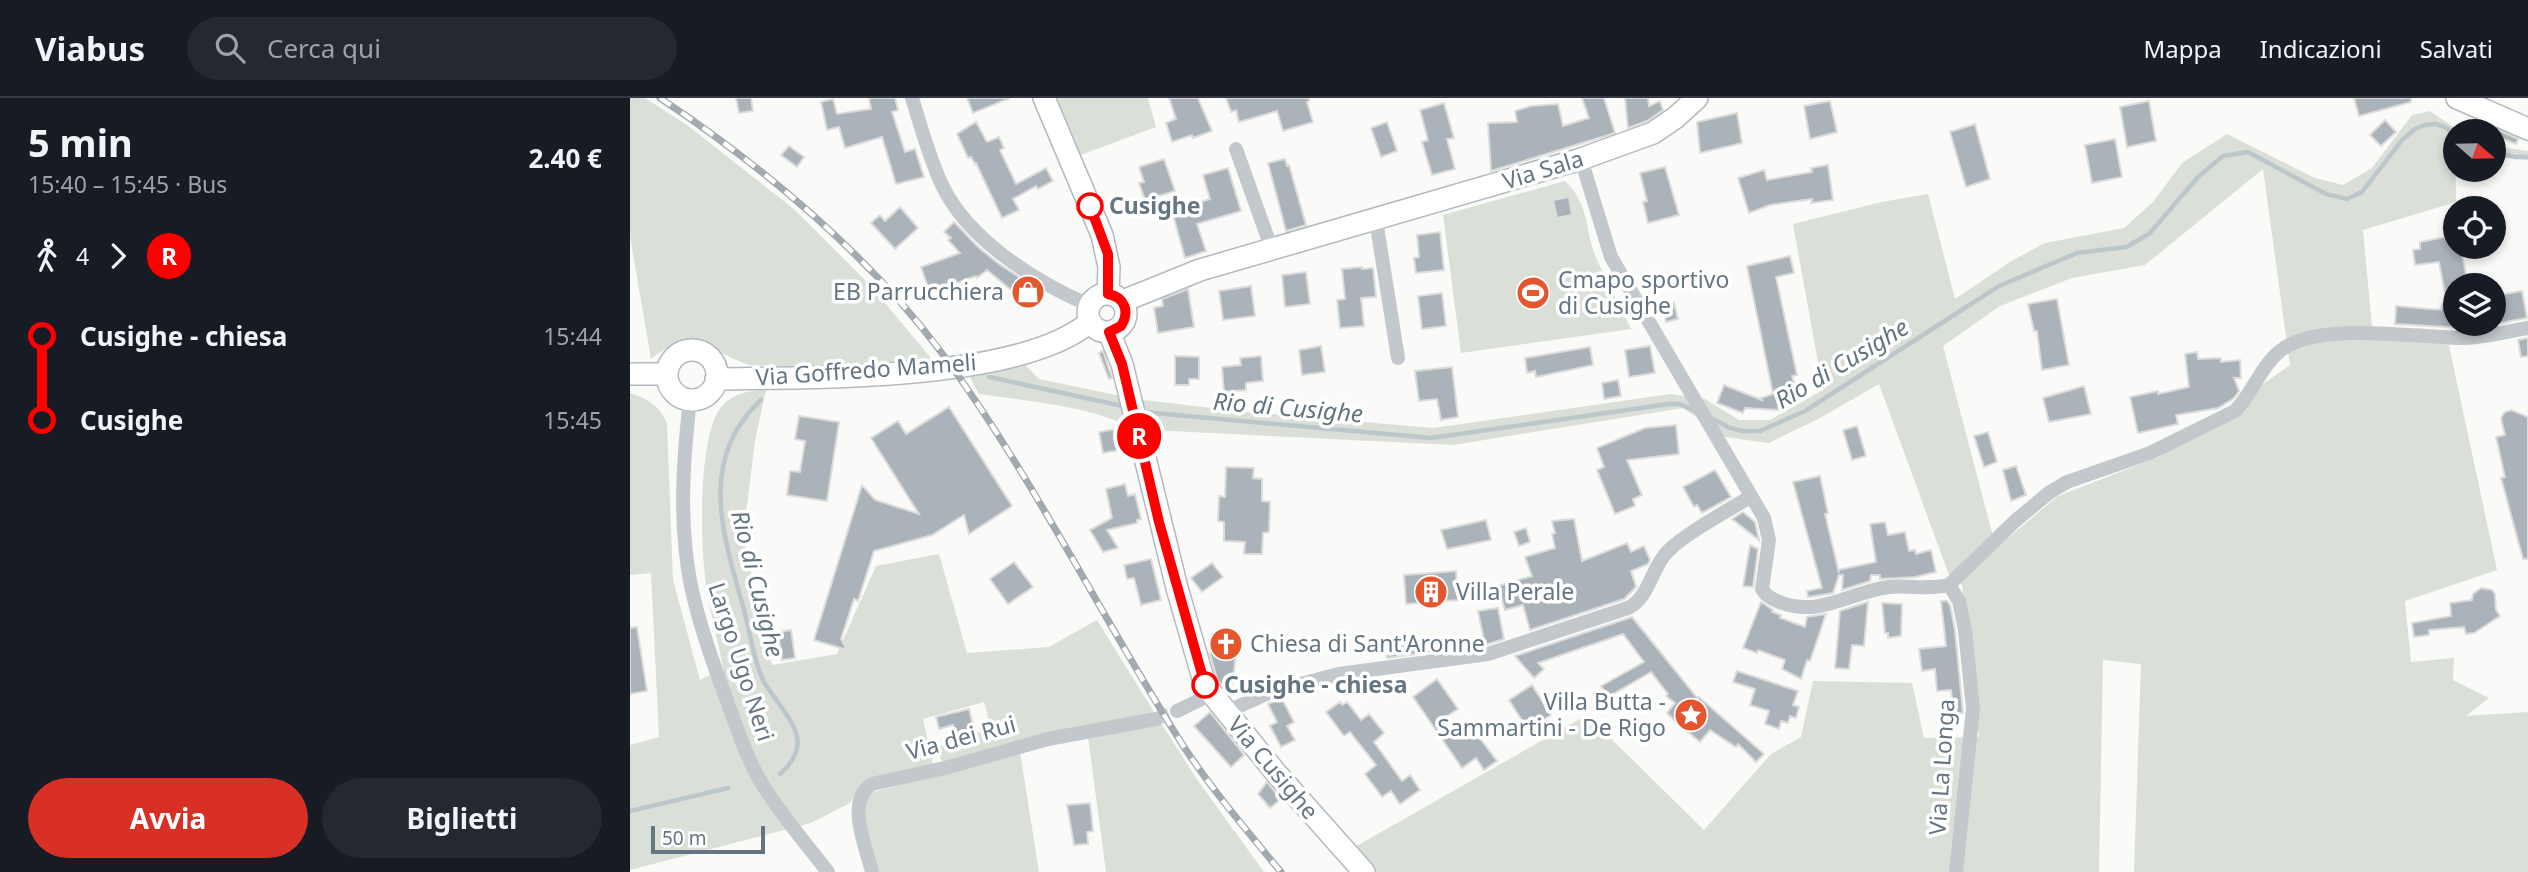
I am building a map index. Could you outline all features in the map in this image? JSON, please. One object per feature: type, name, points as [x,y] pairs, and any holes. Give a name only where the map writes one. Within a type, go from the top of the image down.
[{"type":"street","points":[[912,98],[942,185],[968,222],[995,248],[1096,320],[1121,326],[1126,314],[1115,298],[1102,235],[1044,98]]},
{"type":"street","name":"Via Sala","points":[[1115,298],[1200,270],[1581,159],[1665,127],[1698,98]]},
{"type":"street","points":[[2457,98],[2528,129]]},
{"type":"street","points":[[1236,149],[1272,250]]},
{"type":"street","points":[[1581,159],[1611,257],[1764,518],[1768,532],[1768,555],[1762,585],[1764,592],[1769,598],[1794,607],[1814,607],[1844,601],[1865,591],[1891,587],[1949,585],[2015,521],[2050,492],[2067,482],[2150,453],[2235,411],[2246,400],[2280,351],[2296,343],[2346,333],[2465,338],[2528,328]]},
{"type":"street","points":[[1377,220],[1398,358]]},
{"type":"street","name":"Via Goffredo Mameli","points":[[716,379],[820,377],[979,363],[1056,344],[1096,320],[1097,297],[1115,298]]},
{"type":"street","name":"Via Cusighe","points":[[1096,320],[1122,364],[1205,685],[1364,872]]},
{"type":"street","points":[[694,351],[702,353],[713,363],[716,379],[710,392],[704,397],[690,400],[676,394],[668,382],[667,374],[673,359],[679,354],[694,351]]},
{"type":"street","points":[[630,374],[667,374]]},
{"type":"street","name":"Largo Ugo Neri","points":[[690,400],[683,470],[683,523],[690,579],[702,631],[742,741],[758,775],[781,813],[828,872]]},
{"type":"street","points":[[1226,712],[1273,691],[1339,674],[1489,654],[1628,608],[1642,597],[1654,569],[1667,552],[1750,497]]},
{"type":"street","name":"Via La Longa","points":[[1949,585],[1959,601],[1961,611],[1973,709],[1956,872]]},
{"type":"street","points":[[1177,711],[1212,694]]},
{"type":"street","name":"Via dei Rui","points":[[872,872],[858,810],[861,794],[872,784],[945,768],[1048,739],[1156,719]]},
{"type":"shaded area","points":[[630,98],[645,98],[687,125],[795,210],[868,283],[942,371],[749,365],[711,347],[690,341],[679,342],[666,348],[651,359],[630,236]]},
{"type":"shaded area","points":[[1042,98],[1148,98],[1156,127],[1067,160]]},
{"type":"shaded area","points":[[2430,111],[2443,120],[2443,182],[2456,182],[2456,196],[2443,196],[2443,206],[2363,230],[2373,338],[2448,341],[2497,570],[2405,601],[2411,662],[2454,658],[2453,680],[2489,698],[2466,716],[2528,712],[2528,872],[2134,872],[2141,664],[2103,660],[2099,872],[1374,872],[1353,848],[1587,715],[1704,830],[1771,754],[1801,737],[1813,681],[1912,683],[1924,738],[1979,737],[1962,585],[1949,575],[1879,384],[1769,443],[1725,437],[1683,408],[1453,445],[1132,429],[1118,421],[1080,410],[979,394],[960,359],[1012,351],[1039,379],[1135,399],[1246,412],[1433,428],[1670,394],[1705,399],[1739,420],[1770,420],[1823,390],[1793,224],[1882,202],[1928,194],[1955,299],[2010,262],[2045,243],[2124,228],[2153,202],[2182,163],[2227,134],[2315,178],[2343,185],[2372,168],[2412,115]],"holes":[[[2263,169],[2290,365],[2159,457],[2058,496],[1996,548],[1943,346],[2000,306],[2072,278],[2145,265]]]},
{"type":"shaded area","points":[[2506,148],[2528,151],[2528,160],[2506,157]]},
{"type":"shaded area","name":"Cmapo sportivo di Cusighe","points":[[1565,181],[1579,200],[1597,260],[1631,329],[1461,353],[1443,215]]},
{"type":"shaded area","points":[[766,389],[755,441],[743,537],[772,665],[837,654],[876,566],[939,554],[967,653],[1049,647],[1097,620],[1154,712],[942,762],[937,747],[991,728],[984,702],[923,719],[933,765],[860,787],[850,803],[811,823],[630,870],[630,745],[659,737],[651,573],[630,575],[630,393],[653,404],[667,423],[673,580],[700,680],[723,668],[709,600],[703,549],[702,494],[708,441],[714,420],[726,402],[742,393]]},
{"type":"shaded area","points":[[1161,723],[1196,778],[1264,872],[1106,872],[1088,737]]},
{"type":"shaded area","points":[[1020,752],[1039,872],[875,872],[862,804],[870,793]]},
{"type":"building","points":[[736,98],[751,98],[753,111],[739,113]]},
{"type":"building","points":[[869,98],[895,98],[898,110],[892,112],[905,152],[915,149],[924,177],[896,184],[882,137],[845,148],[839,127],[827,130],[821,102],[833,99],[837,114],[871,109]]},
{"type":"building","points":[[967,98],[1010,98],[973,113]]},
{"type":"building","points":[[1169,98],[1198,98],[1212,131],[1172,142],[1166,123],[1176,119]]},
{"type":"building","points":[[1226,98],[1309,98],[1307,102],[1313,122],[1283,131],[1277,111],[1239,122],[1236,110],[1231,112]]},
{"type":"building","points":[[1582,98],[1604,98],[1615,133],[1491,171],[1488,123],[1517,122],[1515,111],[1531,106],[1558,104],[1563,126],[1589,118]]},
{"type":"building","points":[[1625,98],[1648,98],[1649,106],[1660,101],[1663,110],[1647,121],[1628,128]]},
{"type":"building","points":[[2354,98],[2411,98],[2411,102],[2359,116]]},
{"type":"building","points":[[1830,101],[1837,132],[1810,139],[1804,106]]},
{"type":"building","points":[[2149,101],[2156,141],[2127,147],[2120,107]]},
{"type":"building","points":[[1444,103],[1454,138],[1447,139],[1455,169],[1432,175],[1422,142],[1428,140],[1420,110]]},
{"type":"building","points":[[1737,113],[1742,143],[1700,153],[1697,122]]},
{"type":"building","points":[[2385,120],[2396,132],[2381,146],[2370,135]]},
{"type":"building","points":[[976,122],[987,142],[999,137],[1004,148],[1000,150],[1016,184],[1046,168],[1053,181],[1038,189],[1036,186],[1013,199],[1019,210],[1002,218],[976,163],[971,157],[968,158],[957,134]]},
{"type":"building","points":[[1387,122],[1397,151],[1381,157],[1371,128]]},
{"type":"building","points":[[1975,124],[1990,179],[1966,187],[1950,132]]},
{"type":"building","points":[[2506,134],[2518,139],[2516,144],[2506,140]]},
{"type":"building","points":[[2115,139],[2122,177],[2092,183],[2085,145]]},
{"type":"building","points":[[789,146],[804,157],[797,167],[781,155]]},
{"type":"building","points":[[1164,159],[1175,191],[1145,200],[1139,183],[1144,182],[1139,167]]},
{"type":"building","points":[[1285,159],[1306,225],[1286,231],[1268,163]]},
{"type":"building","points":[[1828,165],[1833,200],[1811,203],[1812,199],[1770,205],[1749,213],[1738,178],[1764,170],[1767,180],[1812,172],[1811,168]]},
{"type":"building","points":[[1665,167],[1679,215],[1648,223],[1643,202],[1647,201],[1640,173]]},
{"type":"building","points":[[1228,168],[1241,211],[1197,224],[1206,251],[1185,258],[1172,211],[1210,199],[1203,175]]},
{"type":"building","points":[[1569,197],[1572,215],[1557,218],[1553,200]]},
{"type":"building","points":[[900,207],[918,228],[895,249],[871,223],[880,215],[885,221]]},
{"type":"building","points":[[954,222],[999,264],[1044,293],[1033,308],[987,270],[977,278],[976,276],[930,293],[921,267],[960,253],[944,232]]},
{"type":"building","points":[[1440,232],[1444,270],[1416,273],[1414,258],[1419,257],[1417,235]]},
{"type":"building","points":[[2443,237],[2443,259],[2463,259],[2466,273],[2443,273],[2443,283],[2439,262],[2415,265],[2413,250],[2420,249],[2420,242]]},
{"type":"building","points":[[1790,256],[1794,273],[1776,277],[1797,375],[1792,376],[1800,400],[1778,407],[1779,410],[1745,408],[1743,413],[1717,403],[1724,385],[1762,400],[1761,398],[1773,394],[1747,266]]},
{"type":"building","points":[[1373,268],[1376,297],[1361,298],[1364,326],[1340,328],[1337,300],[1345,299],[1342,269]]},
{"type":"building","points":[[1306,272],[1310,304],[1285,307],[1282,275]]},
{"type":"building","points":[[1251,286],[1255,316],[1223,320],[1219,291]]},
{"type":"building","points":[[1188,289],[1194,327],[1158,333],[1154,308],[1163,306],[1162,299]]},
{"type":"building","points":[[2522,291],[2527,318],[2506,322],[2506,294]]},
{"type":"building","points":[[1442,293],[1446,326],[1422,329],[1418,296]]},
{"type":"building","points":[[2057,299],[2069,365],[2042,370],[2037,331],[2034,331],[2028,304]]},
{"type":"building","points":[[1674,303],[1678,319],[1666,322],[1662,306]]},
{"type":"building","points":[[2442,304],[2443,327],[2395,324],[2396,306],[2441,310]]},
{"type":"building","points":[[2528,338],[2528,356],[2521,357],[2518,340]]},
{"type":"building","points":[[1321,346],[1325,372],[1302,375],[1299,350]]},
{"type":"building","points":[[1650,346],[1655,373],[1629,377],[1625,350]]},
{"type":"building","points":[[1590,347],[1593,365],[1536,377],[1535,371],[1527,373],[1525,358]]},
{"type":"building","points":[[1103,351],[1112,378],[1109,379],[1099,353]]},
{"type":"building","points":[[2197,352],[2198,359],[2221,358],[2221,362],[2240,360],[2241,378],[2234,378],[2239,391],[2234,398],[2218,408],[2176,415],[2178,424],[2138,433],[2130,397],[2189,387],[2185,354]]},
{"type":"building","points":[[1175,356],[1199,357],[1199,379],[1189,379],[1189,385],[1175,385]]},
{"type":"building","points":[[1261,356],[1263,381],[1246,383],[1246,390],[1224,392],[1222,367],[1241,365],[1240,358]]},
{"type":"building","points":[[1452,367],[1458,417],[1441,420],[1437,399],[1419,401],[1415,371]]},
{"type":"building","points":[[1618,380],[1621,396],[1604,399],[1602,383]]},
{"type":"building","points":[[2084,386],[2091,414],[2049,422],[2043,398]]},
{"type":"building","points":[[949,407],[1012,506],[969,534],[964,515],[932,535],[874,551],[858,601],[854,599],[841,639],[847,650],[814,640],[862,485],[875,500],[919,514],[871,438],[898,421],[906,434]]},
{"type":"building","points":[[2511,410],[2528,417],[2528,559],[2523,559],[2501,478],[2505,477],[2496,437],[2505,435],[2501,418],[2505,412]]},
{"type":"building","points":[[799,416],[839,422],[827,501],[787,495],[790,471],[800,472],[805,441],[795,439]]},
{"type":"building","points":[[1676,425],[1679,454],[1627,460],[1642,495],[1633,499],[1635,506],[1615,514],[1597,470],[1604,467],[1597,448],[1645,428]]},
{"type":"building","points":[[1857,426],[1866,456],[1852,460],[1843,430]]},
{"type":"building","points":[[1122,428],[1125,449],[1103,453],[1099,432]]},
{"type":"building","points":[[1988,432],[1997,462],[1984,467],[1974,436]]},
{"type":"building","points":[[2016,466],[2026,495],[2011,501],[2003,470]]},
{"type":"building","points":[[1226,467],[1254,468],[1253,478],[1262,479],[1262,501],[1270,502],[1269,532],[1263,533],[1262,554],[1244,554],[1245,542],[1224,541],[1224,522],[1218,521],[1219,496],[1225,497]]},
{"type":"building","points":[[1715,470],[1731,497],[1702,513],[1697,505],[1694,507],[1683,487]]},
{"type":"building","points":[[1820,476],[1828,513],[1825,514],[1838,570],[1876,562],[1870,524],[1885,522],[1888,535],[1905,532],[1909,551],[1915,550],[1916,554],[1931,550],[1936,572],[1915,577],[1880,579],[1880,575],[1871,575],[1870,581],[1842,590],[1843,575],[1839,575],[1833,593],[1808,597],[1807,591],[1822,588],[1793,482]]},
{"type":"building","points":[[1125,484],[1128,496],[1135,494],[1141,519],[1137,520],[1137,523],[1107,530],[1118,548],[1103,552],[1090,530],[1112,518],[1106,489]]},
{"type":"building","points":[[1743,512],[1755,522],[1759,540],[1732,519]]},
{"type":"building","points":[[1574,519],[1582,561],[1627,543],[1631,552],[1644,546],[1650,560],[1648,564],[1631,571],[1636,587],[1624,599],[1530,630],[1523,605],[1505,610],[1498,586],[1532,576],[1525,557],[1555,548],[1552,521]]},
{"type":"building","points":[[1486,520],[1491,540],[1447,549],[1441,530]]},
{"type":"building","points":[[1526,528],[1530,542],[1519,546],[1514,532]]},
{"type":"building","points":[[1750,545],[1758,549],[1753,587],[1743,586]]},
{"type":"building","points":[[1151,559],[1161,600],[1141,605],[1134,578],[1127,579],[1124,565]]},
{"type":"building","points":[[1014,562],[1033,587],[1008,604],[990,579]]},
{"type":"building","points":[[1212,563],[1223,577],[1202,592],[1191,578]]},
{"type":"building","name":"Villa Perale","points":[[1456,571],[1458,600],[1406,604],[1404,575]]},
{"type":"building","points":[[2481,588],[2492,590],[2495,594],[2496,610],[2500,616],[2474,633],[2466,634],[2464,627],[2429,630],[2429,635],[2414,637],[2412,623],[2451,616],[2450,603],[2472,600],[2473,594]]},
{"type":"building","points":[[1941,601],[1947,601],[1950,605],[1963,713],[1954,714],[1951,690],[1937,691],[1935,669],[1922,671],[1919,649],[1946,646]]},
{"type":"building","points":[[1761,602],[1773,610],[1772,612],[1781,615],[1780,618],[1805,627],[1807,617],[1826,614],[1801,679],[1782,669],[1785,660],[1758,650],[1757,653],[1743,648]]},
{"type":"building","points":[[1868,602],[1864,646],[1852,645],[1849,669],[1835,668],[1840,611]]},
{"type":"building","points":[[1882,603],[1902,604],[1901,636],[1888,638],[1888,633],[1885,633]]},
{"type":"building","points":[[1498,608],[1504,639],[1485,645],[1478,611]]},
{"type":"building","points":[[1632,617],[1698,699],[1699,697],[1764,754],[1756,762],[1738,744],[1736,747],[1710,730],[1700,742],[1677,723],[1667,713],[1675,703],[1666,696],[1668,694],[1651,672],[1608,697],[1601,686],[1644,662],[1623,634],[1538,663],[1544,669],[1534,678],[1515,656]]},
{"type":"building","points":[[637,627],[647,691],[630,694],[630,628]]},
{"type":"building","points":[[791,630],[795,658],[782,660],[778,632]]},
{"type":"building","points":[[1212,634],[1233,637],[1231,653],[1236,654],[1232,686],[1222,686],[1217,679],[1210,654]]},
{"type":"building","points":[[1450,639],[1451,649],[1387,658],[1386,648]]},
{"type":"building","points":[[1737,671],[1798,691],[1793,705],[1799,707],[1796,718],[1790,716],[1788,723],[1781,721],[1779,729],[1765,724],[1769,711],[1750,705],[1755,689],[1733,682]]},
{"type":"building","points":[[1437,679],[1458,709],[1444,718],[1458,738],[1472,728],[1497,761],[1484,770],[1476,758],[1462,768],[1413,697]]},
{"type":"building","points":[[1532,685],[1551,715],[1528,730],[1509,700]]},
{"type":"building","points":[[1282,699],[1294,722],[1287,726],[1295,740],[1281,747],[1270,726],[1277,722],[1268,704]]},
{"type":"building","points":[[1340,702],[1342,705],[1347,702],[1361,720],[1369,714],[1384,733],[1374,742],[1402,781],[1410,775],[1420,790],[1400,804],[1391,791],[1382,797],[1365,774],[1376,765],[1350,732],[1344,736],[1326,712]]},
{"type":"building","points":[[969,709],[975,733],[956,738],[953,725],[939,729],[936,717]]},
{"type":"building","points":[[1210,712],[1244,755],[1231,767],[1194,726]]},
{"type":"building","points":[[1267,782],[1281,799],[1270,808],[1258,794]]},
{"type":"building","points":[[1090,803],[1093,831],[1087,832],[1088,844],[1074,845],[1067,805]]},
{"type":"waterway","name":"Rio di Cusighe","points":[[1709,417],[1730,428],[1760,431],[1805,411],[1999,286],[2077,253],[2126,247],[2149,234],[2199,176],[2223,156],[2248,152],[2326,194],[2347,199],[2362,192],[2402,140],[2415,129],[2435,124],[2443,126]]},
{"type":"waterway","name":"Rio di Cusighe","points":[[2506,155],[2528,157]]},
{"type":"waterway","name":"Rio di Cusighe","points":[[989,377],[1127,407]]},
{"type":"waterway","name":"Rio di Cusighe","points":[[761,400],[741,423],[728,448],[722,474],[721,500],[729,555],[758,666],[764,682],[787,715],[797,737],[798,743],[793,758],[780,774]]},
{"type":"waterway","name":"Rio di Cusighe","points":[[1139,410],[1431,438],[1669,404],[1680,404],[1695,411]]},
{"type":"waterway","name":"Rio di Cusighe","points":[[630,811],[728,788]]},
{"type":"tunnel","points":[[1156,719],[1177,711]]},
{"type":"railway","points":[[660,98],[737,152],[811,213],[912,315],[941,352],[1006,448],[1184,747],[1281,872]]},
{"type":"bus line","name":"R","points":[[1090,206],[1108,254],[1108,294],[1118,297],[1125,307],[1125,321],[1116,330],[1109,332],[1122,364],[1159,522],[1205,685]]},
{"type":"place","name":"Cusighe","points":[[1090,206]]},
{"type":"place","name":"EB Parrucchiera","points":[[1028,292]]},
{"type":"place","name":"Cmapo sportivo di Cusighe","points":[[1533,293]]},
{"type":"place","name":"Villa Perale","points":[[1431,592]]},
{"type":"place","name":"Chiesa di Sant'Aronne","points":[[1226,644]]},
{"type":"place","name":"Cusighe - chiesa","points":[[1205,685]]},
{"type":"place","name":"Villa Butta - Sammartini - De Rigo","points":[[1691,715]]}]
